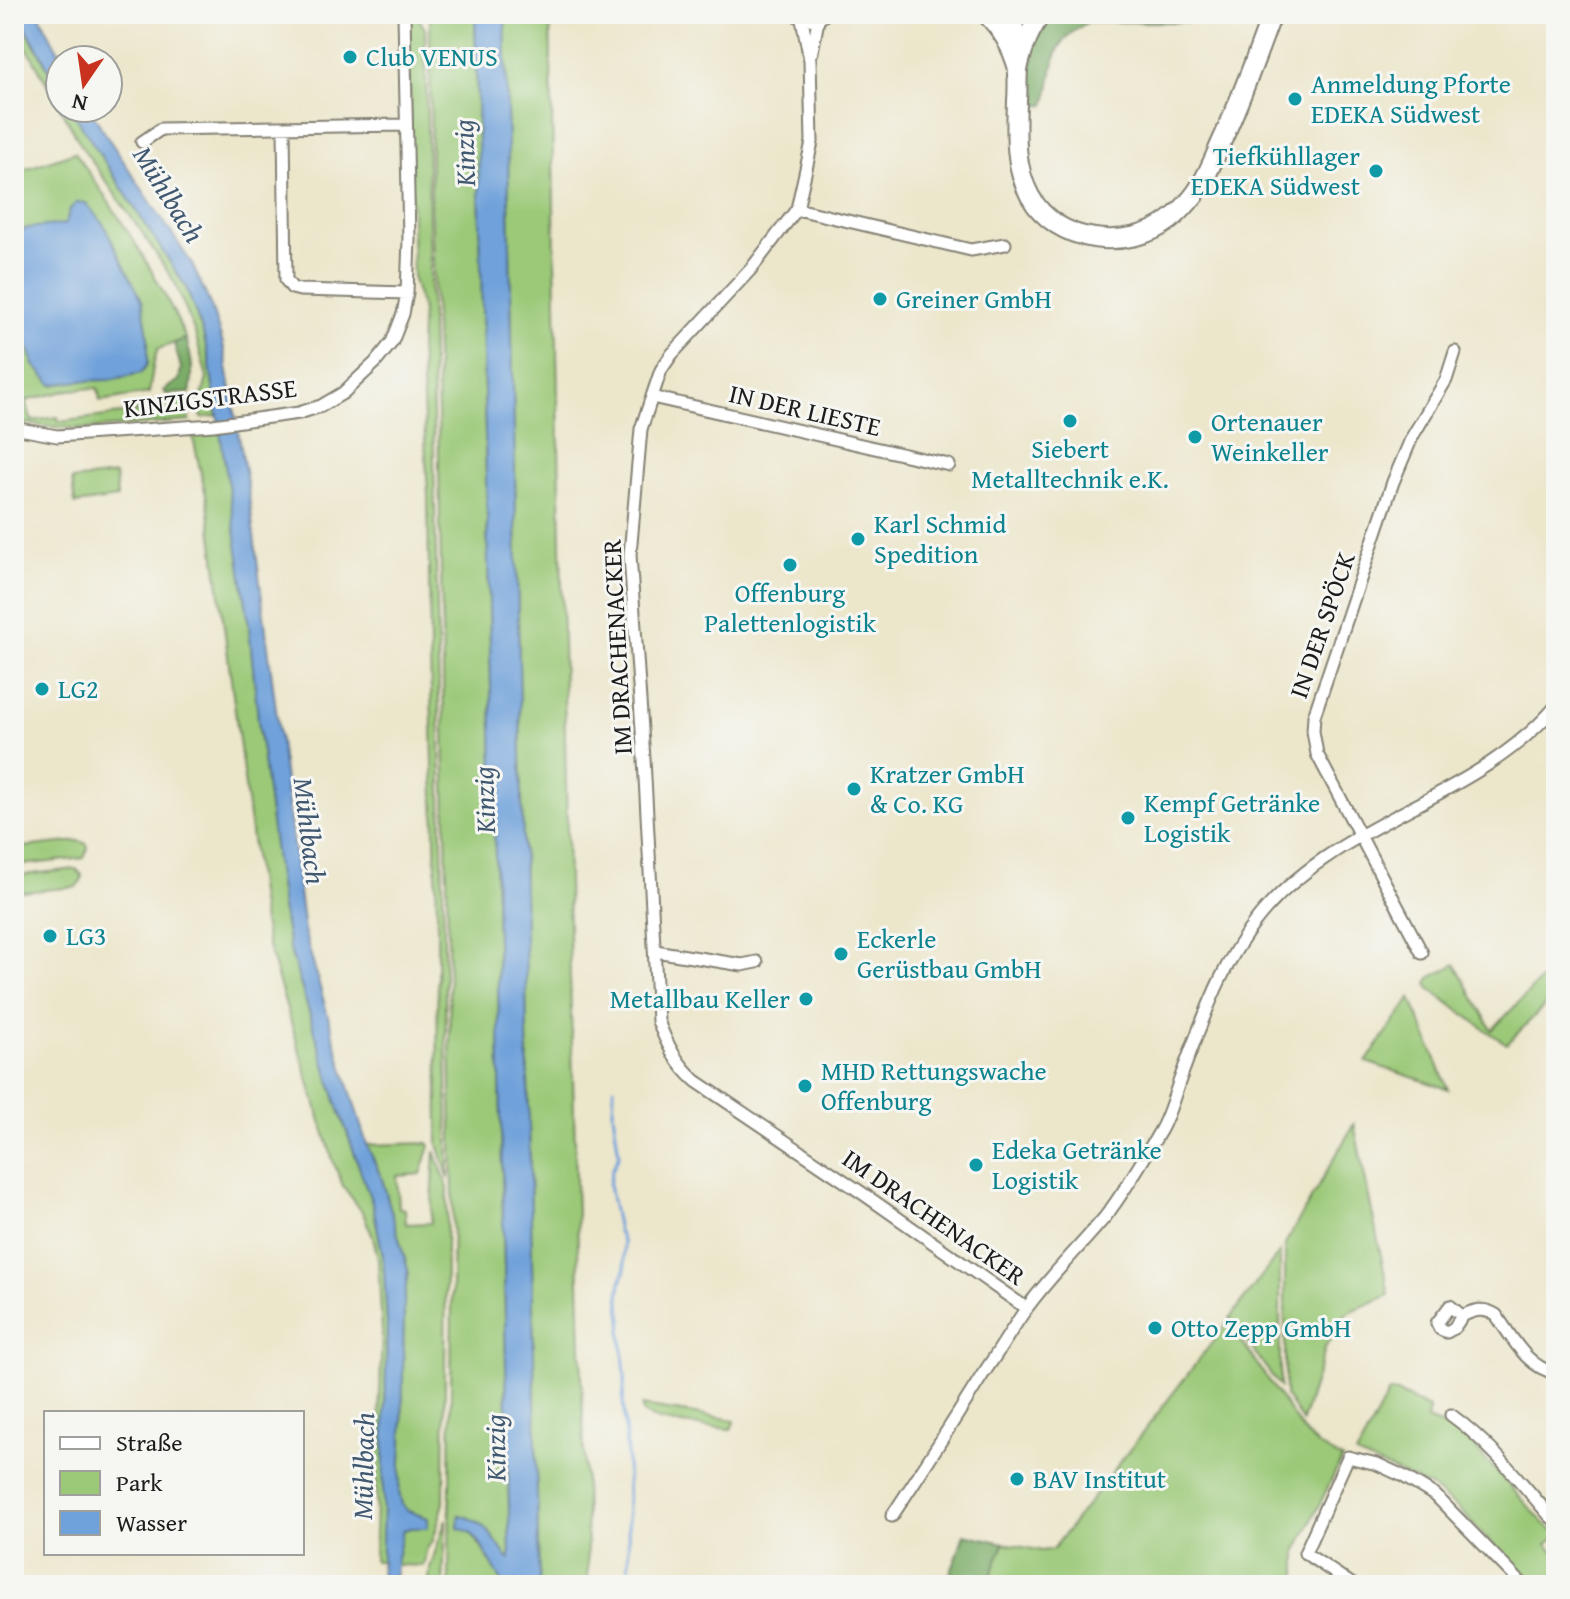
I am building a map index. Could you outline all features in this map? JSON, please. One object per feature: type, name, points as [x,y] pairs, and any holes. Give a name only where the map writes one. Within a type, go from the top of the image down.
[{"type":"main road","points":[[801,14],[820,14]]},
{"type":"main road","points":[[986,14],[996,24],[1016,60]]},
{"type":"main road","points":[[1014,14],[1018,160],[1023,180],[1031,198],[1053,222],[1072,232],[1109,240],[1135,236],[1159,227],[1195,194],[1245,86],[1272,14]]},
{"type":"main road","points":[[1016,60],[1042,14]]},
{"type":"street","name":"KINZIGSTRASSE","points":[[14,428],[57,436],[213,425],[299,413],[321,406],[343,393],[375,363],[392,342],[407,293],[409,239],[404,14]]},
{"type":"street","name":"IM DRACHENACKER","points":[[801,14],[810,60],[812,142],[797,209],[751,269],[672,354],[661,370],[641,429],[630,555],[658,1021],[672,1055],[682,1068],[720,1098],[1026,1308]]},
{"type":"street","name":"IM DRACHENACKER","points":[[810,60],[820,14]]},
{"type":"street","points":[[142,142],[161,129],[405,125]]},
{"type":"street","points":[[284,127],[286,280],[292,288],[300,290],[407,293]]},
{"type":"street","points":[[797,209],[971,250],[1005,244]]},
{"type":"street","name":"IN DER SPÖCK","points":[[1422,953],[1317,754],[1313,731],[1314,716],[1393,482],[1412,437],[1446,380],[1455,352]]},
{"type":"street","name":"IN DER LIESTE","points":[[652,397],[949,465]]},
{"type":"street","points":[[892,1516],[1026,1308],[1106,1215],[1163,1126],[1212,995],[1245,933],[1294,880],[1320,860],[1359,835],[1427,801],[1498,759],[1520,743],[1556,706]]},
{"type":"street","points":[[655,951],[742,965],[757,962]]},
{"type":"street","points":[[1462,1316],[1479,1310],[1496,1315],[1531,1362],[1556,1373]]},
{"type":"street","points":[[1451,1415],[1501,1459],[1556,1521]]},
{"type":"street","points":[[1353,1585],[1305,1553],[1348,1457],[1377,1464],[1436,1496],[1523,1585]]},
{"type":"green space","points":[[408,14],[416,14],[425,29],[449,1179],[438,1144],[437,909],[428,496],[420,344],[422,310],[413,279]]},
{"type":"green space","points":[[430,14],[475,14],[510,1559],[481,1525],[459,1515],[504,1585],[449,1585],[453,1195],[431,199]]},
{"type":"green space","points":[[505,14],[550,14],[570,977],[588,1585],[539,1585]]},
{"type":"green space","points":[[1053,14],[1264,14],[1260,22],[1088,22],[1074,31],[1059,49],[1045,105],[1035,106],[1032,57],[1038,36]]},
{"type":"green space","points":[[21,21],[44,62],[44,78],[14,24]]},
{"type":"green space","points":[[69,124],[80,124],[186,287],[203,333],[217,416],[202,418],[199,407],[207,378],[195,333],[175,283]]},
{"type":"green space","points":[[75,152],[149,266],[186,339],[158,349],[149,393],[100,401],[98,388],[69,390],[25,401],[32,421],[58,417],[59,422],[137,412],[138,405],[182,401],[186,404],[190,421],[86,429],[14,422],[14,206],[21,202],[17,172]]},
{"type":"green space","points":[[186,339],[192,366],[190,393],[166,394],[164,390],[179,380],[181,368],[174,343]]},
{"type":"green space","points":[[221,432],[248,617],[259,729],[289,946],[336,1101],[373,1206],[383,1256],[387,1323],[382,1561],[374,1561],[382,1333],[378,1258],[363,1213],[343,1186],[333,1161],[267,943],[208,504],[193,438],[198,433]]},
{"type":"green space","points":[[115,475],[117,498],[75,504],[72,480]]},
{"type":"green space","points":[[79,841],[87,844],[84,858],[14,866],[14,848]]},
{"type":"green space","points":[[76,869],[82,875],[76,887],[23,892],[17,888],[17,879],[23,875]]},
{"type":"green space","points":[[1455,964],[1492,1030],[1556,964],[1556,994],[1507,1044],[1430,989],[1427,983],[1430,978]]},
{"type":"green space","points":[[1411,998],[1448,1089],[1366,1062]]},
{"type":"green space","points":[[1354,1124],[1389,1295],[1347,1313],[1326,1346],[1302,1421],[1285,1395],[1285,1244]]},
{"type":"green space","points":[[428,1143],[430,1146],[421,1174],[397,1176],[399,1208],[405,1209],[406,1224],[431,1223],[435,1151],[448,1188],[444,1503],[423,1566],[396,1563],[400,1534],[411,1528],[428,1528],[428,1519],[408,1512],[402,1505],[399,1492],[404,1302],[408,1270],[382,1179],[367,1145]]},
{"type":"green space","points":[[1280,1252],[1280,1387],[1230,1318]]},
{"type":"green space","points":[[1228,1322],[1304,1432],[1319,1446],[1342,1459],[1297,1550],[1297,1585],[989,1585],[1004,1543],[1042,1551],[1053,1549]]},
{"type":"green space","points":[[1389,1392],[1398,1393],[1429,1408],[1427,1420],[1461,1433],[1544,1523],[1556,1532],[1556,1537],[1547,1544],[1556,1553],[1553,1580],[1536,1585],[1525,1572],[1521,1575],[1459,1509],[1429,1486],[1356,1455]]},
{"type":"green space","points":[[642,1406],[735,1420],[731,1429],[685,1424],[650,1417],[643,1413]]},
{"type":"green space","points":[[446,1519],[443,1585],[429,1585],[430,1568]]},
{"type":"green space","points":[[964,1534],[1004,1543],[989,1585],[945,1585]]},
{"type":"water","points":[[19,14],[39,14],[55,44],[44,44],[44,60]]},
{"type":"water","points":[[475,14],[505,14],[539,1585],[504,1585],[478,1540],[470,1532],[458,1528],[459,1515],[475,1520],[510,1559]]},
{"type":"water","points":[[80,124],[99,124],[192,264],[211,306],[223,344],[248,488],[304,931],[337,1048],[367,1145],[382,1179],[408,1270],[404,1302],[399,1492],[402,1505],[408,1511],[428,1518],[428,1528],[403,1530],[395,1585],[381,1585],[387,1323],[383,1256],[373,1206],[336,1101],[289,946],[259,729],[248,617],[209,359],[186,287]]},
{"type":"water","points":[[77,202],[86,203],[104,225],[142,300],[148,335],[148,364],[141,373],[109,380],[52,385],[34,365],[19,316],[14,311],[14,234],[27,228],[65,224],[70,209]]},
{"type":"waterway","points":[[614,1087],[613,1113],[619,1155],[609,1185],[623,1243],[625,1270],[619,1295],[625,1375],[623,1401],[629,1585]]},
{"type":"place","name":"Club VENUS","points":[[350,57]]},
{"type":"place","name":"Anmeldung Pforte EDEKA Südwest","points":[[1295,99]]},
{"type":"place","name":"Tiefkühllager EDEKA Südwest","points":[[1376,171]]},
{"type":"place","name":"Greiner GmbH","points":[[880,299]]},
{"type":"place","name":"Siebert Metalltechnik e.K.","points":[[1070,421]]},
{"type":"place","name":"Ortenauer Weinkeller","points":[[1195,437]]},
{"type":"place","name":"Karl Schmid Spedition","points":[[858,539]]},
{"type":"place","name":"Offenburg Palettenlogistik","points":[[790,565]]},
{"type":"place","name":"LG2","points":[[42,689]]},
{"type":"place","name":"Kratzer GmbH & Co. KG","points":[[854,789]]},
{"type":"place","name":"Kempf Getränke Logistik","points":[[1128,818]]},
{"type":"place","name":"LG3","points":[[50,936]]},
{"type":"place","name":"Eckerle Gerüstbau GmbH","points":[[841,954]]},
{"type":"place","name":"Metallbau Keller","points":[[806,999]]},
{"type":"place","name":"MHD Rettungswache Offenburg","points":[[805,1086]]},
{"type":"place","name":"Edeka Getränke Logistik","points":[[976,1165]]},
{"type":"place","name":"Otto Zepp GmbH","points":[[1155,1328]]},
{"type":"place","name":"BAV Institut","points":[[1017,1479]]},
{"type":"water label","name":"Kinzig","points":[[464,153]]},
{"type":"water label","name":"Mühlbach","points":[[169,194]]},
{"type":"water label","name":"Kinzig","points":[[484,800]]},
{"type":"water label","name":"Mühlbach","points":[[310,831]]},
{"type":"water label","name":"Kinzig","points":[[495,1448]]},
{"type":"water label","name":"Mühlbach","points":[[363,1466]]}]
